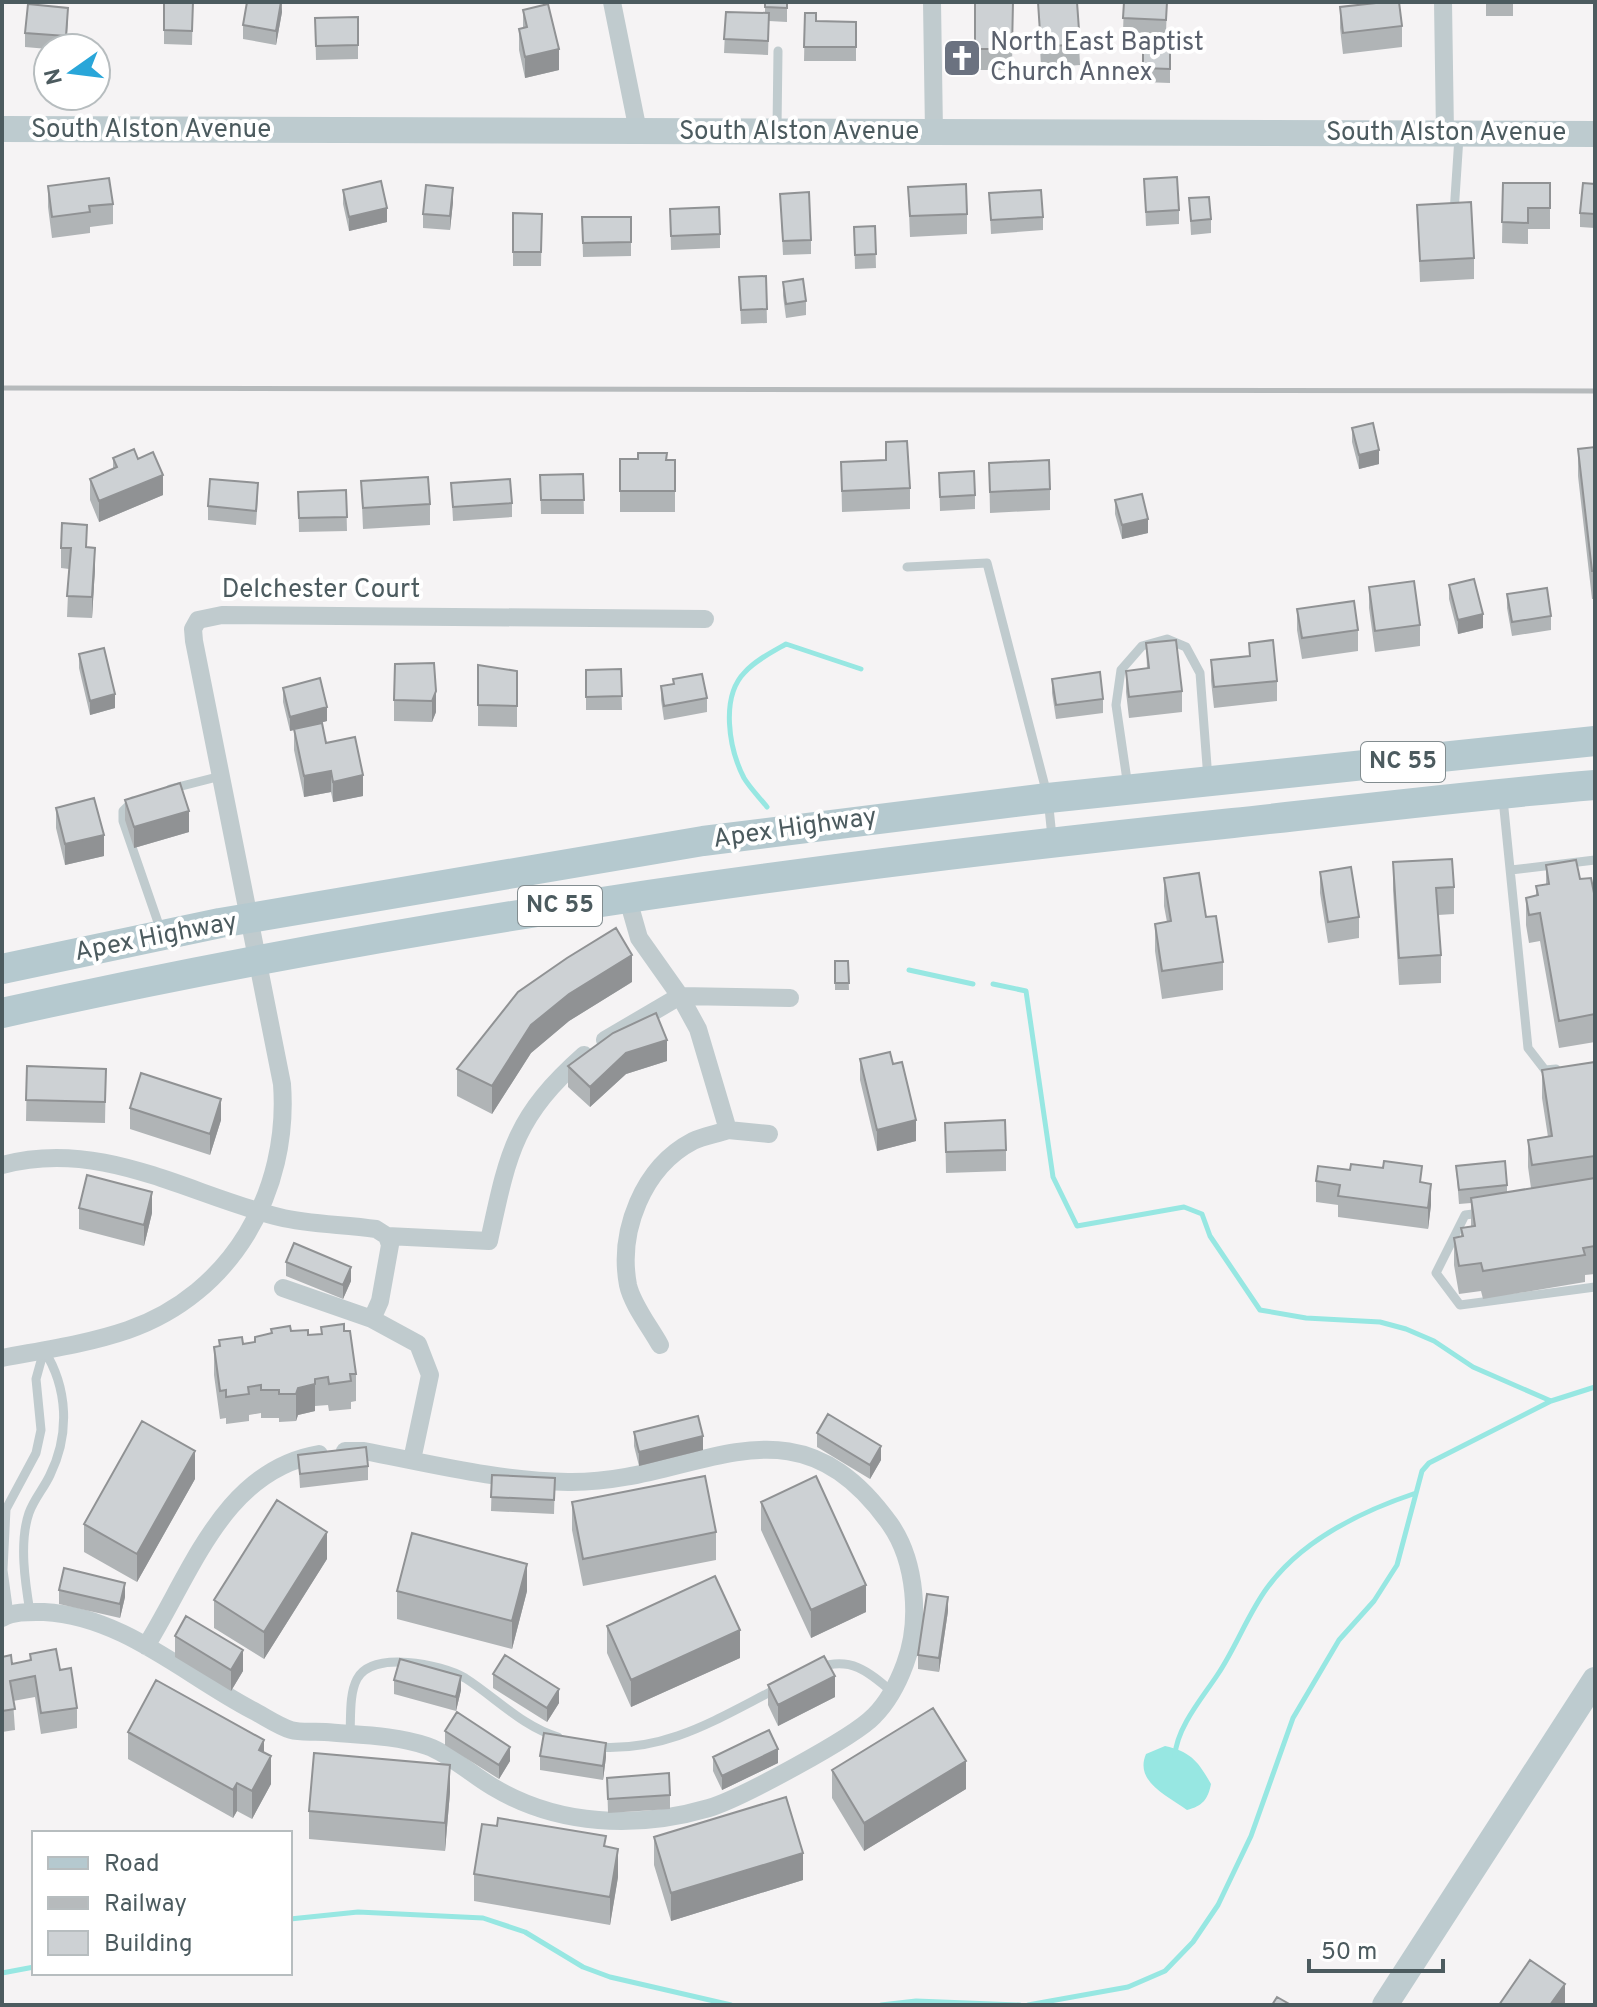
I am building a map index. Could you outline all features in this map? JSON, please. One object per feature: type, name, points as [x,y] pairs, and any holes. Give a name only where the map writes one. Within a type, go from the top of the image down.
[{"type":"main road","name":"Apex Highway","points":[[2,969],[162,935],[703,841],[1048,798],[1595,741]]},
{"type":"main road","name":"Apex Highway","points":[[2,1013],[259,959],[627,896],[1053,841],[1595,785]]},
{"type":"street","points":[[612,2],[638,131]]},
{"type":"street","points":[[932,2],[934,132]]},
{"type":"street","points":[[1443,2],[1452,133]]},
{"type":"street","name":"South Alston Avenue","points":[[2,129],[1595,134]]},
{"type":"street","name":"Delchester Court","points":[[2,1358],[129,1330],[172,1309],[218,1272],[258,1212],[277,1168],[284,1127],[279,1069],[194,641],[193,629],[198,620],[206,617],[705,619]]},
{"type":"street","points":[[627,896],[639,938],[680,996],[698,1029],[728,1130]]},
{"type":"street","points":[[2,1165],[48,1158],[96,1159],[149,1173],[258,1212],[298,1221],[376,1229],[387,1236],[489,1241],[506,1165],[522,1126],[546,1091],[593,1049],[680,996],[790,998]]},
{"type":"street","points":[[660,1345],[628,1287],[627,1244],[637,1200],[662,1164],[693,1141],[728,1130],[769,1134]]},
{"type":"street","points":[[372,1319],[389,1259],[387,1236]]},
{"type":"street","points":[[283,1288],[372,1319],[418,1344],[427,1359],[428,1394],[412,1460]]},
{"type":"street","points":[[6,1616],[30,1612],[59,1613],[87,1620],[146,1646],[218,1692],[291,1730],[350,1734],[431,1747],[496,1789],[543,1811],[589,1820],[629,1822],[670,1818],[715,1807],[853,1734],[875,1715],[892,1692],[908,1657],[914,1621],[907,1566],[898,1536],[866,1491],[827,1462],[796,1451],[757,1449],[617,1479],[569,1482],[487,1476],[364,1451],[333,1452],[289,1462],[252,1484],[222,1514],[146,1646]]},
{"type":"street","points":[[1385,2005],[1595,1680]]},
{"type":"lane","points":[[777,131],[778,51]]},
{"type":"lane","points":[[1452,133],[1454,213]]},
{"type":"lane","points":[[907,567],[987,563],[1048,798],[1053,841]]},
{"type":"lane","points":[[1128,790],[1116,705],[1121,670],[1142,646],[1167,639],[1186,647],[1200,673],[1202,733],[1209,782]]},
{"type":"lane","points":[[151,793],[222,776]]},
{"type":"lane","points":[[1503,794],[1528,1048],[1545,1070],[1570,1068]]},
{"type":"lane","points":[[137,797],[123,811],[123,821],[162,935]]},
{"type":"lane","points":[[1511,870],[1595,860]]},
{"type":"lane","points":[[1494,1210],[1465,1215],[1436,1273],[1460,1305],[1595,1287]]},
{"type":"lane","points":[[30,1612],[24,1567],[28,1516],[50,1475],[64,1429],[59,1373],[44,1350]]},
{"type":"lane","points":[[6,1616],[3,1570],[6,1509],[36,1453],[41,1430],[36,1379],[44,1350]]},
{"type":"lane","points":[[350,1734],[357,1679],[373,1663],[393,1661],[462,1676],[506,1708],[550,1735],[564,1739]]},
{"type":"lane","points":[[804,1675],[833,1663],[852,1663],[869,1672],[892,1692]]},
{"type":"lane","points":[[578,1743],[625,1749],[668,1742],[790,1682]]},
{"type":"water","points":[[1165,1746],[1181,1751],[1202,1769],[1211,1784],[1201,1804],[1187,1810],[1149,1780],[1145,1773],[1146,1754]]},
{"type":"building","points":[[164,2],[193,2],[192,31],[164,30]]},
{"type":"building","points":[[247,2],[281,2],[276,31],[243,25]]},
{"type":"building","points":[[765,2],[787,2],[787,8],[765,7]]},
{"type":"building","points":[[975,2],[1013,2],[1012,49],[975,49]]},
{"type":"building","points":[[1038,2],[1077,2],[1080,44],[1041,47]]},
{"type":"building","points":[[1124,2],[1167,2],[1166,20],[1123,18]]},
{"type":"building","points":[[1399,2],[1402,26],[1343,33],[1340,7]]},
{"type":"building","points":[[28,4],[68,8],[66,32],[25,33]]},
{"type":"building","points":[[548,4],[559,49],[525,57],[519,29],[527,27],[523,10]]},
{"type":"building","points":[[726,12],[769,13],[768,41],[724,39]]},
{"type":"building","points":[[805,13],[816,13],[816,21],[856,22],[856,47],[804,47]]},
{"type":"building","points":[[358,17],[358,45],[316,46],[315,18]]},
{"type":"building","points":[[1143,38],[1170,38],[1170,69],[1143,68]]},
{"type":"building","points":[[1177,177],[1179,210],[1146,212],[1144,179]]},
{"type":"building","points":[[109,178],[113,204],[89,206],[90,212],[52,217],[48,186]]},
{"type":"building","points":[[381,181],[387,208],[349,217],[343,190]]},
{"type":"building","points":[[1503,183],[1550,183],[1550,208],[1528,208],[1528,223],[1502,222]]},
{"type":"building","points":[[1583,183],[1595,184],[1595,214],[1580,213]]},
{"type":"building","points":[[966,184],[967,214],[910,216],[908,187]]},
{"type":"building","points":[[426,185],[453,188],[450,216],[423,214]]},
{"type":"building","points":[[1041,190],[1043,217],[991,220],[989,193]]},
{"type":"building","points":[[809,192],[811,240],[783,241],[780,194]]},
{"type":"building","points":[[1209,197],[1211,219],[1191,221],[1189,198]]},
{"type":"building","points":[[1471,202],[1474,258],[1420,261],[1417,205]]},
{"type":"building","points":[[719,207],[720,234],[671,236],[670,209]]},
{"type":"building","points":[[513,213],[542,214],[541,252],[513,252]]},
{"type":"building","points":[[582,217],[631,217],[631,242],[583,243]]},
{"type":"building","points":[[875,226],[876,254],[855,255],[854,227]]},
{"type":"building","points":[[766,276],[767,309],[741,310],[739,277]]},
{"type":"building","points":[[803,279],[806,301],[786,304],[783,282]]},
{"type":"building","points":[[1373,423],[1379,450],[1359,455],[1352,428]]},
{"type":"building","points":[[907,441],[910,488],[842,491],[841,462],[886,460],[886,442]]},
{"type":"building","points":[[1595,447],[1595,571],[1592,571],[1578,449]]},
{"type":"building","points":[[134,449],[138,459],[153,452],[163,475],[99,501],[90,479],[117,467],[113,458]]},
{"type":"building","points":[[638,453],[667,453],[666,460],[675,460],[675,491],[620,491],[620,459],[638,459]]},
{"type":"building","points":[[1049,460],[1050,489],[990,492],[989,463]]},
{"type":"building","points":[[974,471],[975,495],[940,497],[939,473]]},
{"type":"building","points":[[583,474],[584,500],[541,500],[540,475]]},
{"type":"building","points":[[428,477],[430,504],[363,508],[361,481]]},
{"type":"building","points":[[210,479],[258,483],[256,511],[208,506]]},
{"type":"building","points":[[510,479],[512,503],[453,507],[451,483]]},
{"type":"building","points":[[346,490],[347,517],[299,518],[298,492]]},
{"type":"building","points":[[1142,494],[1148,519],[1122,525],[1115,500]]},
{"type":"building","points":[[62,523],[87,525],[86,547],[95,548],[92,597],[67,596],[71,548],[61,548]]},
{"type":"building","points":[[1474,579],[1483,614],[1458,620],[1449,585]]},
{"type":"building","points":[[1414,581],[1420,625],[1375,631],[1369,587]]},
{"type":"building","points":[[1547,588],[1551,616],[1512,622],[1507,594]]},
{"type":"building","points":[[1354,601],[1358,630],[1302,638],[1297,609]]},
{"type":"building","points":[[1176,640],[1182,691],[1129,697],[1126,671],[1149,668],[1146,643]]},
{"type":"building","points":[[1273,640],[1277,681],[1214,687],[1211,660],[1250,656],[1249,643]]},
{"type":"building","points":[[104,648],[115,694],[90,701],[79,654]]},
{"type":"building","points":[[434,663],[436,691],[432,701],[394,700],[395,664]]},
{"type":"building","points":[[478,665],[517,671],[517,706],[478,705]]},
{"type":"building","points":[[621,669],[622,696],[586,697],[586,670]]},
{"type":"building","points":[[1100,672],[1103,699],[1056,705],[1052,679]]},
{"type":"building","points":[[702,674],[707,698],[664,706],[661,686],[674,684],[673,679]]},
{"type":"building","points":[[320,678],[327,707],[290,717],[283,688]]},
{"type":"building","points":[[322,723],[326,743],[355,737],[363,775],[333,782],[331,771],[304,776],[294,729]]},
{"type":"building","points":[[180,783],[189,811],[134,827],[125,800]]},
{"type":"building","points":[[94,798],[104,835],[65,844],[56,808]]},
{"type":"building","points":[[1452,859],[1454,887],[1436,888],[1441,955],[1399,958],[1393,862]]},
{"type":"building","points":[[1576,860],[1580,879],[1591,878],[1595,898],[1595,1014],[1559,1021],[1540,913],[1529,915],[1526,898],[1538,895],[1536,886],[1549,884],[1546,865]]},
{"type":"building","points":[[1351,867],[1359,917],[1328,922],[1320,872]]},
{"type":"building","points":[[1199,873],[1206,917],[1216,916],[1223,962],[1162,971],[1155,924],[1171,921],[1164,878]]},
{"type":"building","points":[[616,928],[632,955],[569,994],[531,1025],[492,1086],[457,1069],[518,992]]},
{"type":"building","points":[[835,961],[848,961],[849,983],[835,983]]},
{"type":"building","points":[[656,1013],[667,1040],[626,1053],[590,1087],[568,1066],[613,1033]]},
{"type":"building","points":[[890,1052],[893,1064],[902,1062],[916,1120],[877,1130],[860,1059]]},
{"type":"building","points":[[1595,1062],[1595,1156],[1532,1165],[1528,1140],[1552,1136],[1542,1070]]},
{"type":"building","points":[[27,1066],[106,1069],[105,1102],[26,1100]]},
{"type":"building","points":[[141,1073],[221,1099],[210,1134],[130,1108]]},
{"type":"building","points":[[1005,1120],[1006,1150],[946,1152],[945,1123]]},
{"type":"building","points":[[1384,1161],[1422,1166],[1420,1182],[1431,1184],[1428,1208],[1338,1196],[1340,1185],[1316,1181],[1318,1166],[1350,1170],[1351,1164],[1383,1168]]},
{"type":"building","points":[[1505,1161],[1507,1185],[1459,1190],[1456,1166]]},
{"type":"building","points":[[87,1175],[152,1192],[144,1225],[79,1208]]},
{"type":"building","points":[[1595,1178],[1595,1246],[1583,1248],[1585,1255],[1483,1271],[1481,1263],[1459,1266],[1454,1238],[1463,1236],[1461,1228],[1475,1226],[1471,1198]]},
{"type":"building","points":[[294,1243],[351,1267],[343,1285],[286,1262]]},
{"type":"building","points":[[344,1324],[344,1331],[350,1331],[356,1374],[350,1374],[351,1381],[329,1384],[328,1377],[315,1379],[315,1384],[298,1388],[296,1394],[261,1390],[261,1385],[248,1387],[249,1394],[226,1397],[226,1390],[220,1391],[214,1347],[220,1346],[219,1340],[242,1337],[243,1344],[255,1342],[255,1337],[272,1333],[271,1329],[290,1326],[291,1331],[308,1330],[308,1335],[322,1334],[321,1327]]},
{"type":"building","points":[[828,1414],[881,1446],[870,1465],[817,1433]]},
{"type":"building","points":[[698,1416],[703,1436],[639,1452],[634,1432]]},
{"type":"building","points":[[142,1421],[195,1451],[137,1554],[84,1524]]},
{"type":"building","points":[[366,1447],[368,1466],[300,1474],[298,1455]]},
{"type":"building","points":[[492,1475],[555,1478],[554,1500],[491,1497]]},
{"type":"building","points":[[705,1476],[716,1532],[583,1559],[572,1502]]},
{"type":"building","points":[[816,1476],[866,1585],[811,1610],[761,1502]]},
{"type":"building","points":[[277,1500],[327,1532],[264,1632],[214,1600]]},
{"type":"building","points":[[412,1533],[527,1564],[512,1621],[397,1591]]},
{"type":"building","points":[[64,1568],[125,1583],[120,1604],[59,1590]]},
{"type":"building","points":[[715,1576],[740,1630],[631,1680],[607,1626]]},
{"type":"building","points":[[927,1594],[948,1597],[939,1658],[918,1655]]},
{"type":"building","points":[[186,1616],[243,1650],[231,1670],[175,1636]]},
{"type":"building","points":[[56,1649],[60,1670],[71,1668],[77,1708],[41,1713],[35,1676],[10,1681],[15,1709],[2,1711],[2,1657],[11,1655],[12,1664],[31,1660],[30,1654]]},
{"type":"building","points":[[505,1655],[559,1689],[547,1708],[493,1674]]},
{"type":"building","points":[[824,1656],[835,1676],[778,1705],[768,1685]]},
{"type":"building","points":[[400,1659],[461,1676],[456,1697],[394,1680]]},
{"type":"building","points":[[156,1680],[264,1740],[259,1750],[271,1756],[252,1791],[237,1783],[233,1790],[128,1732]]},
{"type":"building","points":[[933,1708],[966,1761],[864,1823],[832,1770]]},
{"type":"building","points":[[457,1712],[510,1747],[499,1765],[445,1731]]},
{"type":"building","points":[[769,1730],[778,1749],[722,1776],[713,1757]]},
{"type":"building","points":[[544,1733],[606,1743],[603,1766],[540,1756]]},
{"type":"building","points":[[314,1753],[450,1765],[445,1823],[309,1811]]},
{"type":"building","points":[[669,1773],[670,1795],[608,1799],[607,1778]]},
{"type":"building","points":[[786,1797],[803,1853],[671,1893],[654,1837]]},
{"type":"building","points":[[498,1818],[606,1836],[604,1846],[618,1849],[610,1897],[474,1874],[482,1824],[497,1826]]},
{"type":"building","points":[[1530,1960],[1565,1984],[1550,2005],[1499,2005]]},
{"type":"building","points":[[1277,1997],[1291,2005],[1272,2005]]},
{"type":"waterway","points":[[767,807],[744,778],[734,753],[730,709],[737,683],[764,656],[786,644],[861,669]]},
{"type":"waterway","points":[[909,970],[973,984]]},
{"type":"waterway","points":[[993,984],[1026,991],[1053,1177],[1077,1226],[1184,1207],[1202,1214],[1210,1236],[1260,1310],[1306,1318],[1380,1322],[1406,1329],[1434,1341],[1473,1367],[1551,1401]]},
{"type":"waterway","points":[[1028,2005],[1128,1987],[1165,1971],[1193,1942],[1218,1905],[1251,1836],[1293,1718],[1339,1640],[1374,1601],[1397,1565],[1422,1471],[1429,1463],[1551,1401],[1595,1387]]},
{"type":"waterway","points":[[1175,1755],[1180,1734],[1198,1702],[1224,1664],[1260,1598],[1281,1571],[1334,1530],[1416,1493]]},
{"type":"waterway","points":[[292,1919],[358,1912],[483,1918],[525,1932],[583,1967],[610,1977],[731,2005]]},
{"type":"waterway","points":[[2,1973],[32,1967]]},
{"type":"waterway","points":[[881,2005],[916,2001],[1020,2005]]},
{"type":"railway","points":[[2,388],[1595,391]]},
{"type":"place","name":"North East Baptist Church Annex","points":[[962,58]]}]
